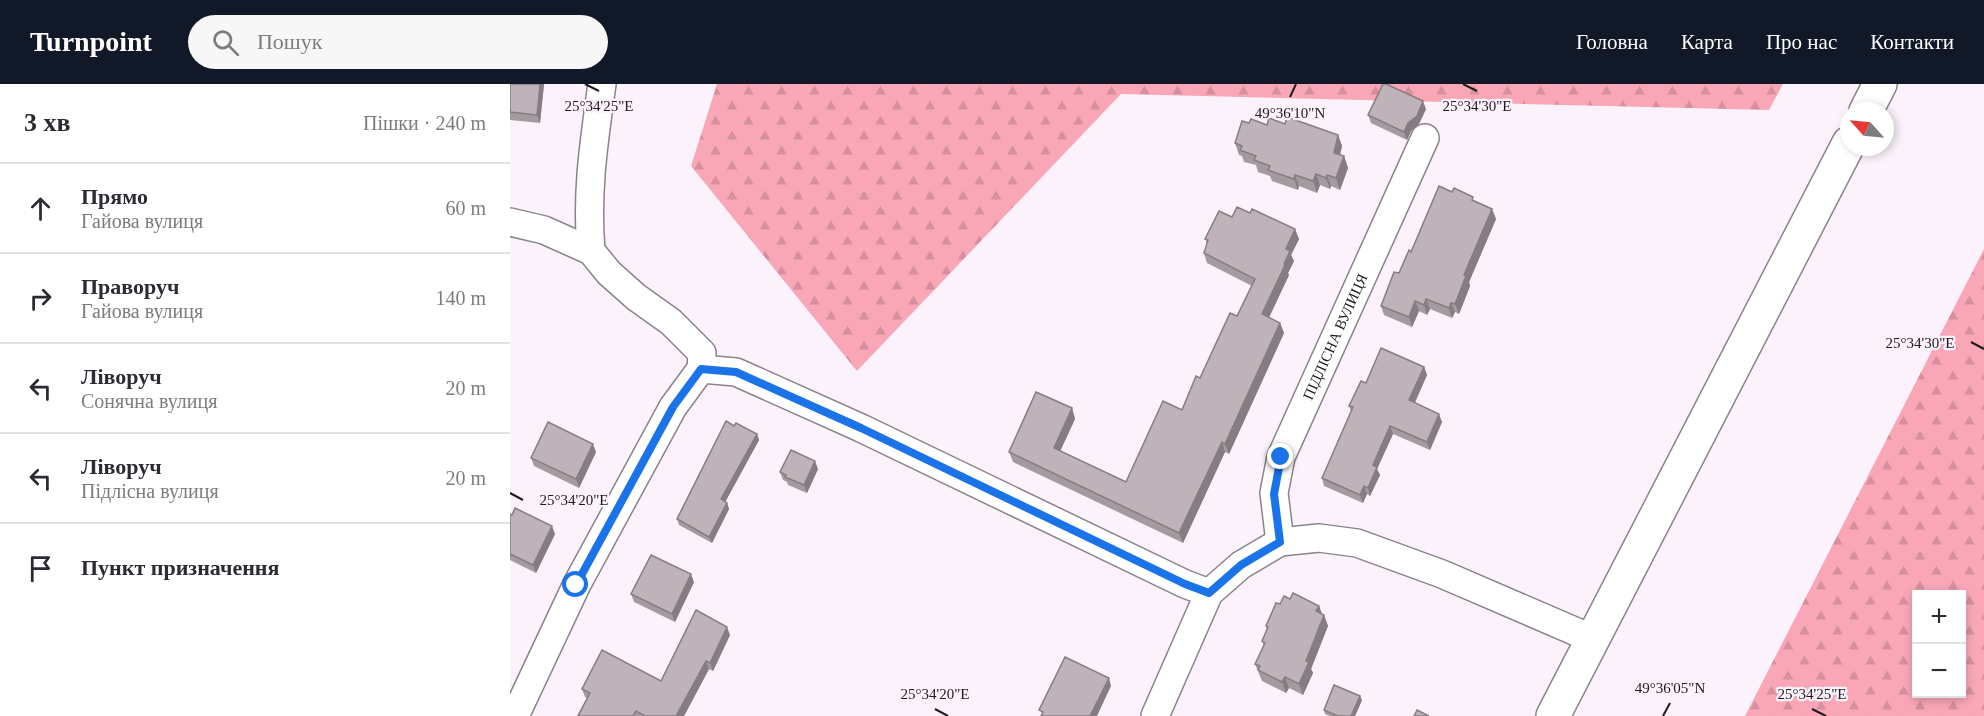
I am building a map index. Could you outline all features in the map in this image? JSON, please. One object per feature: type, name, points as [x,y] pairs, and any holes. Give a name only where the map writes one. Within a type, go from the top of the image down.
[{"type":"main road","points":[[1871,102],[1880,84]]},
{"type":"main road","points":[[1553,716],[1842,156]]},
{"type":"street","points":[[591,251],[588,216],[590,174],[602,84]]},
{"type":"street","name":"ПІДЛІСНА ВУЛИЦЯ","points":[[1280,542],[1274,494],[1281,457],[1425,138]]},
{"type":"street","points":[[510,222],[544,230],[591,251],[609,273],[671,322],[702,353],[701,369],[673,407],[576,585],[515,716]]},
{"type":"street","points":[[701,369],[736,372],[861,428],[1174,579],[1209,593]]},
{"type":"street","points":[[1155,716],[1209,593],[1241,565],[1280,542],[1319,538],[1357,543],[1442,574],[1593,639]]},
{"type":"green space","points":[[717,84],[1783,84],[1769,110],[1121,94],[857,371],[691,166]]},
{"type":"green space","points":[[1984,249],[1984,716],[1745,716]]},
{"type":"building","points":[[510,84],[540,84],[537,115],[510,112]]},
{"type":"building","points":[[1383,84],[1423,101],[1417,116],[1408,123],[1404,132],[1368,115]]},
{"type":"building","points":[[1287,117],[1338,135],[1334,153],[1344,156],[1336,178],[1327,175],[1326,178],[1316,174],[1313,181],[1295,175],[1294,179],[1268,170],[1270,166],[1254,160],[1256,156],[1240,150],[1242,146],[1235,143],[1242,121],[1249,123],[1251,119],[1267,125],[1269,118],[1285,124]]},
{"type":"building","points":[[1439,186],[1452,192],[1454,188],[1492,209],[1464,275],[1466,276],[1455,304],[1451,303],[1449,308],[1426,299],[1424,305],[1415,301],[1409,317],[1381,306],[1394,272],[1399,273],[1409,250],[1411,252]]},
{"type":"building","points":[[1237,207],[1250,213],[1252,209],[1295,229],[1286,249],[1290,251],[1285,265],[1262,314],[1280,323],[1225,444],[1222,442],[1179,533],[1009,452],[1036,392],[1072,408],[1054,448],[1126,482],[1163,401],[1182,410],[1196,376],[1200,378],[1230,313],[1237,316],[1255,279],[1204,253],[1208,240],[1205,239],[1219,211],[1232,217]]},
{"type":"building","points":[[1381,348],[1424,367],[1409,400],[1439,414],[1427,442],[1390,426],[1373,465],[1377,467],[1368,488],[1364,486],[1360,495],[1322,478],[1353,407],[1349,406],[1361,381],[1366,383]]},
{"type":"building","points":[[726,421],[734,426],[736,423],[757,434],[721,499],[727,503],[709,537],[677,519]]},
{"type":"building","points":[[548,422],[593,444],[576,479],[531,458]]},
{"type":"building","points":[[791,450],[815,461],[804,485],[785,477],[786,475],[780,472]]},
{"type":"building","points":[[515,508],[552,526],[533,565],[510,554],[510,514],[512,515]]},
{"type":"building","points":[[651,555],[691,574],[672,614],[631,594]]},
{"type":"building","points":[[1293,593],[1319,606],[1316,611],[1324,615],[1306,661],[1309,662],[1299,684],[1285,677],[1282,682],[1258,670],[1260,666],[1255,664],[1265,643],[1262,641],[1268,627],[1266,626],[1276,603],[1280,604],[1284,596],[1290,599]]},
{"type":"building","points":[[696,610],[727,627],[710,663],[706,661],[676,716],[645,716],[636,711],[633,716],[578,716],[590,693],[582,689],[602,650],[661,681]]},
{"type":"building","points":[[1065,657],[1109,678],[1090,716],[1041,716],[1043,712],[1039,710]]},
{"type":"building","points":[[1334,685],[1360,696],[1351,716],[1338,716],[1324,710]]},
{"type":"building","points":[[1417,710],[1429,716],[1414,716]]},
{"type":"route","points":[[576,585],[673,407],[701,369],[736,372],[861,428],[982,488],[1185,584],[1209,593],[1241,565],[1280,542],[1274,494],[1281,457]]}]
